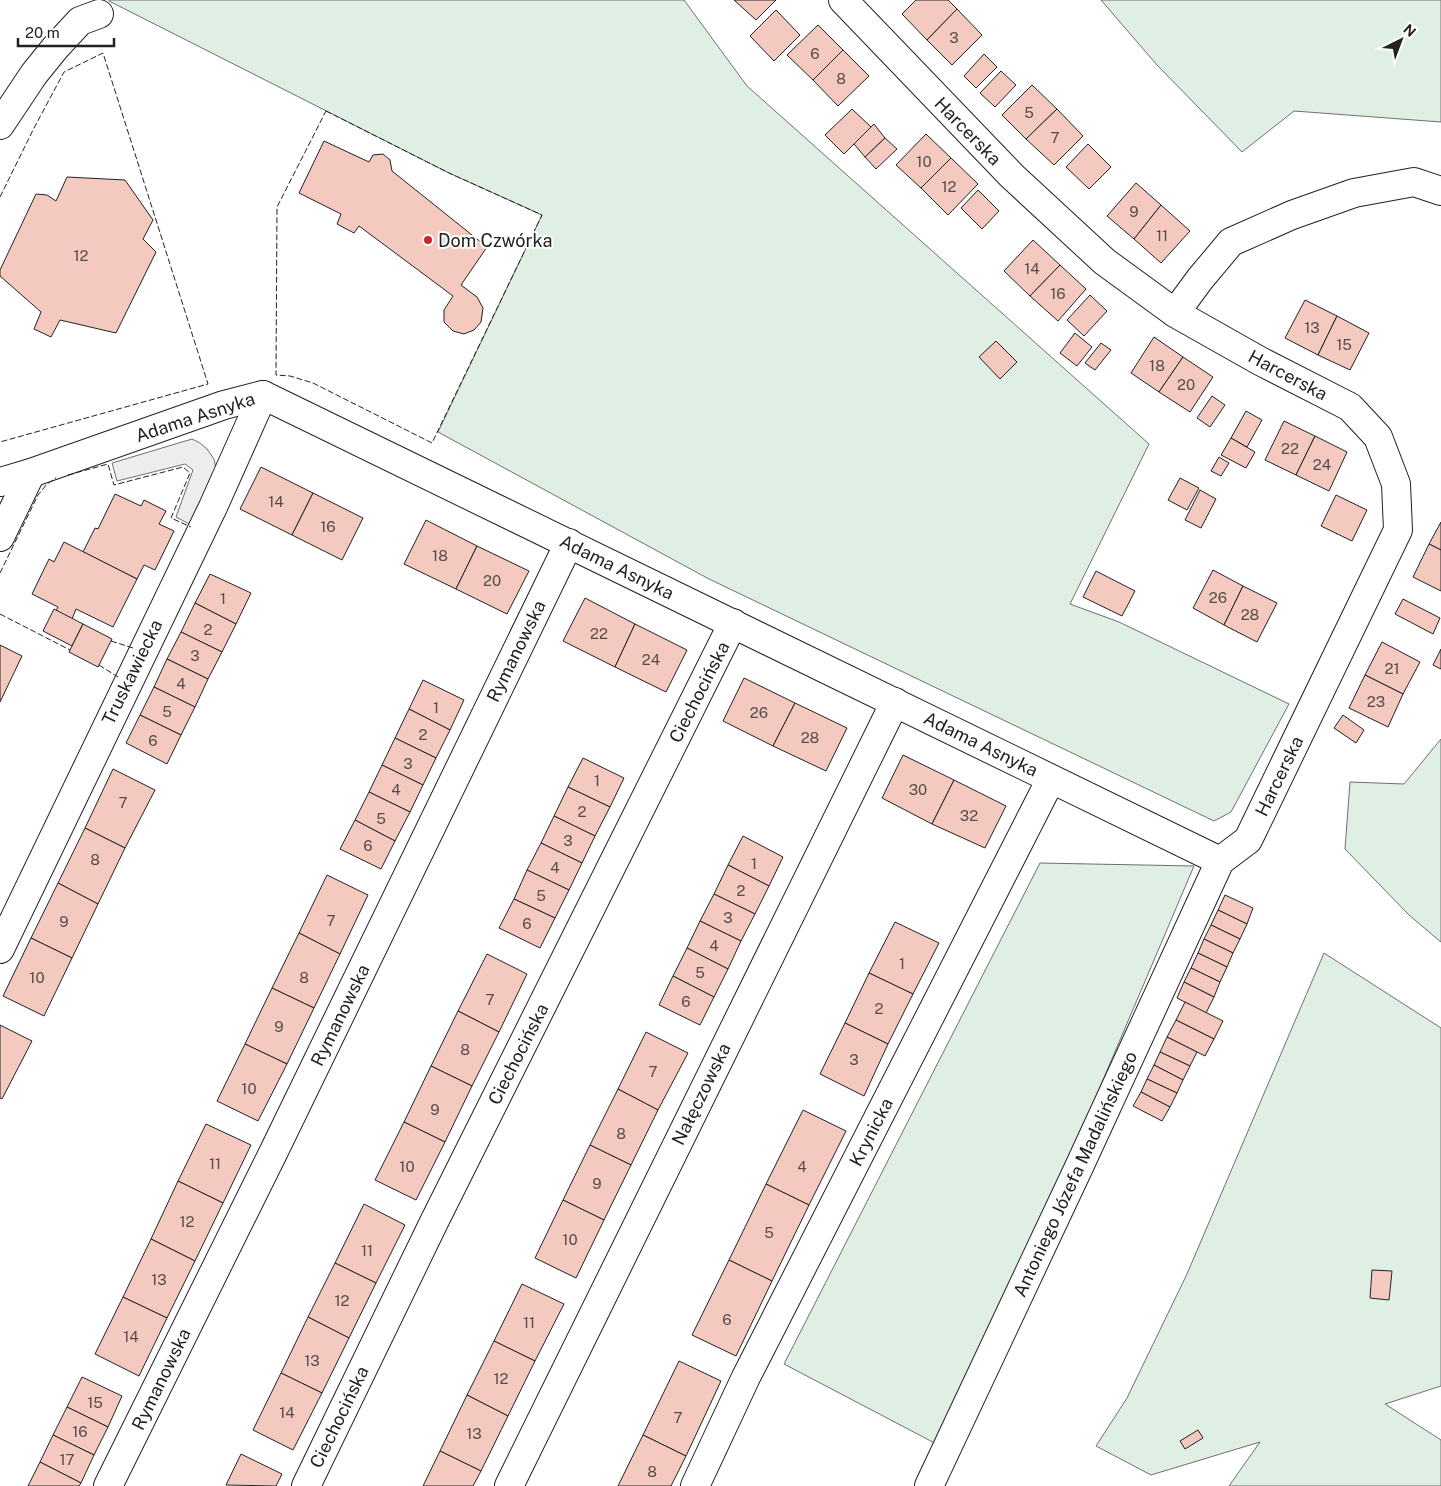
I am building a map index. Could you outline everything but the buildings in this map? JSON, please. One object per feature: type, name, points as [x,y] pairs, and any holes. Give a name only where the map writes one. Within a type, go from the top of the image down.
[{"type":"street","name":"Harcerska","points":[[842,0],[1012,176],[1105,262],[1175,313],[1260,361],[1350,407],[1378,437],[1396,484],[1398,530],[1248,840],[1220,861]]},
{"type":"street","points":[[0,125],[34,74],[55,48],[80,21],[100,14]]},
{"type":"street","points":[[1175,313],[1231,242],[1292,215],[1354,193],[1414,182],[1441,192]]},
{"type":"street","name":"Adama Asnyka","points":[[0,482],[31,473],[224,405],[263,395],[1220,861]]},
{"type":"street","name":"Truskawiecka","points":[[0,949],[213,507],[263,395]]},
{"type":"street","points":[[0,537],[31,473]]},
{"type":"street","name":"Rymanowska","points":[[108,1486],[274,1151],[569,543]]},
{"type":"street","name":"Ciechocińska","points":[[306,1486],[434,1222],[733,623]]},
{"type":"street","name":"Nałęczowska","points":[[509,1486],[894,702]]},
{"type":"street","name":"Krynicka","points":[[695,1486],[746,1377],[1051,779]]},
{"type":"street","name":"Antoniego Józefa Madalińskiego","points":[[929,1486],[1220,861]]},
{"type":"green space","points":[[109,0],[684,0],[747,86],[1149,444],[1070,604],[1119,622],[1289,704],[1231,812],[1214,821],[709,579],[438,432],[542,215],[449,173]]},
{"type":"green space","points":[[1101,0],[1441,0],[1441,122],[1294,111],[1242,152],[1157,65]]},
{"type":"green space","points":[[1441,739],[1441,942],[1409,915],[1345,849],[1350,782],[1404,784]]},
{"type":"green space","points":[[1040,863],[1194,866],[946,1449],[784,1364]]},
{"type":"green space","points":[[1324,953],[1441,1028],[1441,1386],[1385,1404],[1441,1440],[1441,1486],[1229,1486],[1260,1442],[1151,1475],[1096,1446],[1127,1398],[1187,1274]]},
{"type":"shaded area","points":[[192,439],[207,449],[214,459],[216,469],[193,526],[176,517],[193,470],[185,464],[117,481],[112,463]]},
{"type":"fence","points":[[0,197],[64,72],[103,53],[208,384],[0,442]]},
{"type":"fence","points":[[326,111],[449,173],[542,215],[432,443],[313,383],[290,376],[276,375],[277,207],[326,111]]},
{"type":"fence","points":[[68,475],[108,464],[114,485],[183,467],[190,473],[171,518],[191,527]]},
{"type":"fence","points":[[0,573],[38,495],[47,484],[56,478]]},
{"type":"fence","points":[[0,614],[70,650]]},
{"type":"fence","points":[[111,641],[133,648]]},
{"type":"fence","points":[[99,665],[118,677]]},
{"type":"place","name":"Dom Czwórka","points":[[428,240]]}]
